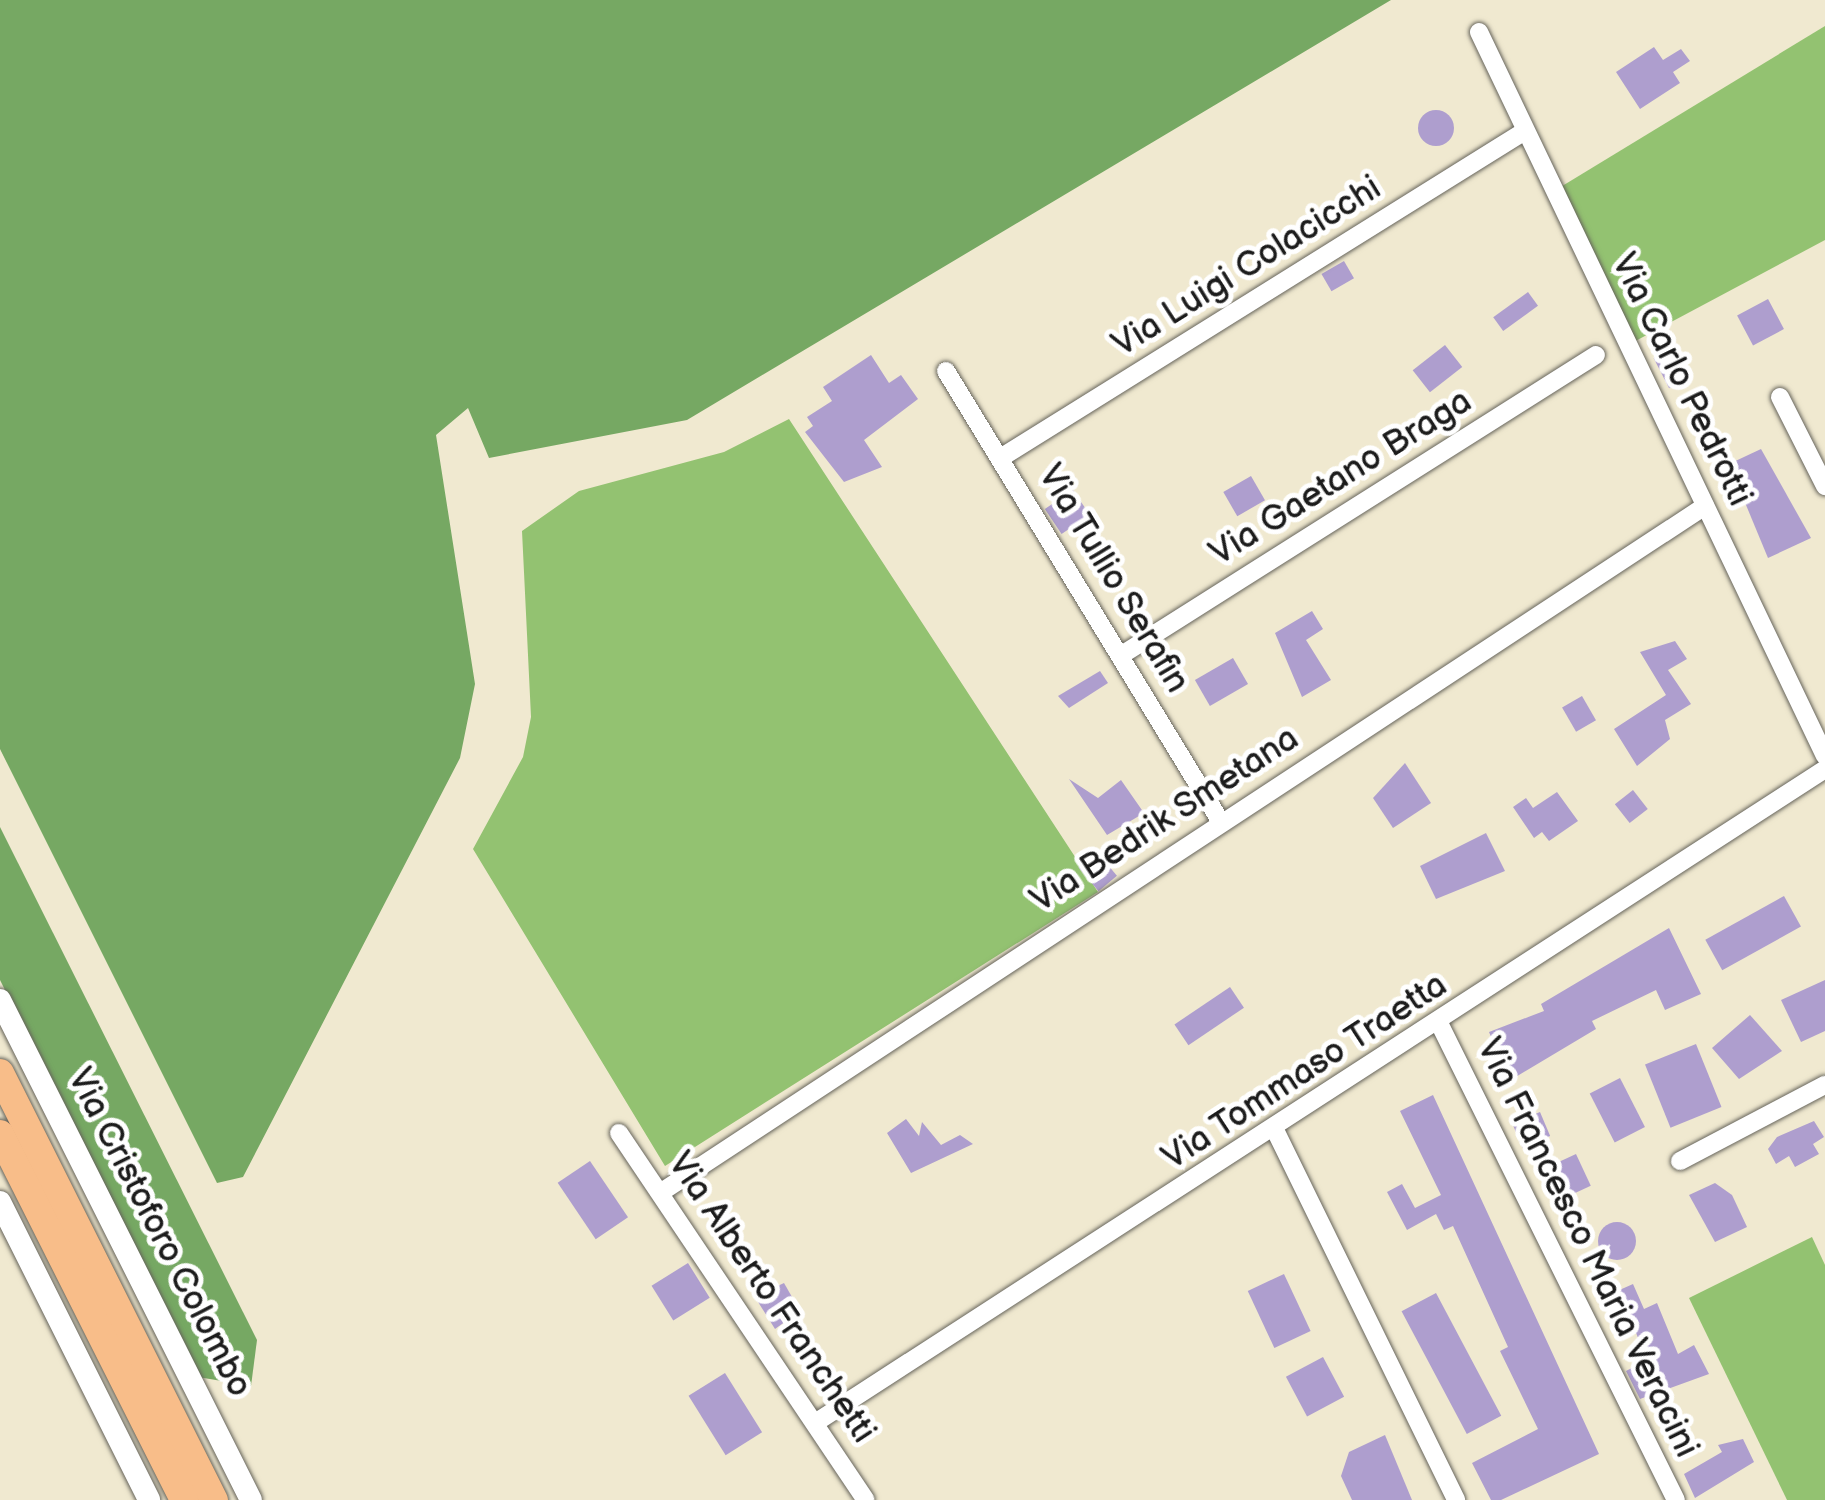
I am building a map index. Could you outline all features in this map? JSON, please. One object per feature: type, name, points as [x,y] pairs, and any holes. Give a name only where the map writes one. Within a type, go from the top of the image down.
[{"type":"main road","name":"Via Cristoforo Colombo","points":[[0,1074],[214,1500]]},
{"type":"main road","points":[[0,1134],[184,1500]]},
{"type":"street","name":"Via Carlo Pedrotti","points":[[1479,32],[1825,756]]},
{"type":"street","name":"Via Luigi Colacicchi","points":[[1002,457],[1525,131]]},
{"type":"street","name":"Via Gaetano Braga","points":[[1120,656],[1596,355]]},
{"type":"street","name":"Via Tullio Serafin","points":[[946,371],[1002,457],[1220,822]]},
{"type":"street","points":[[1780,397],[1825,486]]},
{"type":"street","name":"Via Bedrik Smetana","points":[[663,1191],[1705,506]]},
{"type":"street","name":"Via Tommaso Traetta","points":[[815,1423],[1440,1026],[1825,769]]},
{"type":"street","name":"Via Cristoforo Colombo","points":[[0,1000],[251,1500]]},
{"type":"street","name":"Via Francesco Maria Veracini","points":[[1440,1026],[1676,1500]]},
{"type":"street","points":[[1680,1162],[1825,1085]]},
{"type":"street","points":[[1275,1130],[1456,1500]]},
{"type":"street","name":"Via Alberto Franchetti","points":[[619,1134],[663,1191],[866,1500]]},
{"type":"street","points":[[0,1202],[150,1500]]},
{"type":"green space","points":[[0,0],[1391,0],[687,420],[489,458],[468,408],[436,435],[475,684],[460,758],[243,1177],[217,1183],[0,749]]},
{"type":"green space","points":[[1825,26],[1825,240],[1628,345],[1554,191]]},
{"type":"green space","points":[[789,419],[1098,892],[665,1166],[473,849],[523,757],[531,717],[522,531],[579,491],[724,452]]},
{"type":"green space","points":[[0,827],[257,1340],[251,1386],[198,1377],[0,980]]},
{"type":"green space","points":[[1812,1237],[1825,1265],[1825,1500],[1787,1500],[1689,1298]]},
{"type":"building","points":[[1654,47],[1663,60],[1681,49],[1690,61],[1673,72],[1680,83],[1640,109],[1616,72]]},
{"type":"building","points":[[1436,110],[1448,116],[1454,128],[1448,140],[1436,146],[1424,140],[1418,128],[1424,116]]},
{"type":"building","points":[[1344,261],[1354,278],[1331,291],[1321,274]]},
{"type":"building","points":[[1528,292],[1538,306],[1503,331],[1493,317]]},
{"type":"building","points":[[1768,299],[1784,329],[1753,345],[1737,315]]},
{"type":"building","points":[[1445,345],[1462,367],[1430,392],[1413,370]]},
{"type":"building","points":[[1675,347],[1690,377],[1669,388],[1654,358]]},
{"type":"building","points":[[871,355],[889,383],[901,375],[918,399],[864,440],[882,467],[844,482],[805,432],[813,426],[807,417],[832,401],[823,387]]},
{"type":"building","points":[[1761,449],[1811,538],[1768,558],[1729,464]]},
{"type":"building","points":[[1251,476],[1265,500],[1237,516],[1223,492]]},
{"type":"building","points":[[1073,490],[1090,515],[1062,534],[1045,509]]},
{"type":"building","points":[[1312,611],[1323,629],[1306,640],[1331,680],[1302,697],[1275,633]]},
{"type":"building","points":[[1675,641],[1687,659],[1668,670],[1691,704],[1665,720],[1670,739],[1637,766],[1614,729],[1666,695],[1640,652]]},
{"type":"building","points":[[1233,658],[1248,684],[1210,706],[1195,680]]},
{"type":"building","points":[[1100,671],[1108,683],[1069,708],[1058,696]]},
{"type":"building","points":[[1582,696],[1596,720],[1576,732],[1562,708]]},
{"type":"building","points":[[1405,763],[1431,803],[1393,828],[1373,798]]},
{"type":"building","points":[[1069,779],[1098,798],[1121,780],[1144,813],[1107,835]]},
{"type":"building","points":[[1633,790],[1648,809],[1630,823],[1615,804]]},
{"type":"building","points":[[1557,792],[1578,821],[1549,841],[1542,832],[1534,838],[1513,807],[1526,798],[1533,808]]},
{"type":"building","points":[[1486,833],[1505,871],[1436,899],[1420,866]]},
{"type":"building","points":[[1097,852],[1117,876],[1099,891],[1079,867]]},
{"type":"building","points":[[1784,896],[1801,927],[1722,970],[1705,940]]},
{"type":"building","points":[[1669,928],[1701,994],[1665,1010],[1656,990],[1592,1021],[1596,1029],[1509,1081],[1489,1032],[1544,1011],[1541,1004]]},
{"type":"building","points":[[1825,980],[1825,1031],[1801,1042],[1781,1000]]},
{"type":"building","points":[[1230,987],[1244,1008],[1188,1045],[1174,1024]]},
{"type":"building","points":[[1750,1015],[1782,1051],[1739,1079],[1712,1048]]},
{"type":"building","points":[[1696,1044],[1721,1107],[1670,1128],[1645,1065]]},
{"type":"building","points":[[1620,1078],[1645,1127],[1615,1142],[1590,1093]]},
{"type":"building","points":[[1433,1095],[1599,1454],[1501,1500],[1491,1500],[1472,1463],[1538,1429],[1500,1351],[1508,1347],[1453,1226],[1444,1230],[1436,1214],[1407,1230],[1387,1192],[1402,1184],[1415,1208],[1441,1195],[1400,1111]]},
{"type":"building","points":[[1540,1112],[1550,1136],[1523,1148],[1512,1124]]},
{"type":"building","points":[[906,1119],[919,1136],[922,1122],[941,1145],[960,1135],[973,1144],[911,1173],[887,1133]]},
{"type":"building","points":[[1814,1121],[1824,1137],[1813,1144],[1819,1154],[1795,1167],[1789,1156],[1776,1164],[1768,1149],[1777,1137]]},
{"type":"building","points":[[1576,1154],[1591,1186],[1560,1200],[1545,1168]]},
{"type":"building","points":[[590,1161],[628,1217],[596,1239],[558,1183]]},
{"type":"building","points":[[1715,1183],[1732,1195],[1747,1227],[1715,1242],[1689,1195]]},
{"type":"building","points":[[1617,1222],[1630,1228],[1636,1241],[1630,1254],[1617,1260],[1604,1254],[1598,1241],[1604,1228]]},
{"type":"building","points":[[688,1263],[710,1298],[673,1321],[652,1286]]},
{"type":"building","points":[[1284,1274],[1311,1331],[1274,1348],[1248,1291]]},
{"type":"building","points":[[784,1283],[800,1311],[775,1329],[755,1297]]},
{"type":"building","points":[[1633,1284],[1644,1309],[1657,1303],[1678,1354],[1694,1345],[1709,1374],[1640,1399],[1626,1371],[1647,1360],[1630,1318],[1618,1323],[1606,1296]]},
{"type":"building","points":[[1436,1293],[1501,1416],[1467,1434],[1402,1311]]},
{"type":"building","points":[[1323,1357],[1344,1397],[1307,1416],[1286,1377]]},
{"type":"building","points":[[725,1373],[762,1432],[726,1455],[689,1396]]},
{"type":"building","points":[[1385,1435],[1412,1500],[1352,1500],[1341,1476],[1349,1452]]},
{"type":"building","points":[[1743,1439],[1754,1462],[1695,1498],[1684,1474],[1722,1452],[1718,1445]]}]
